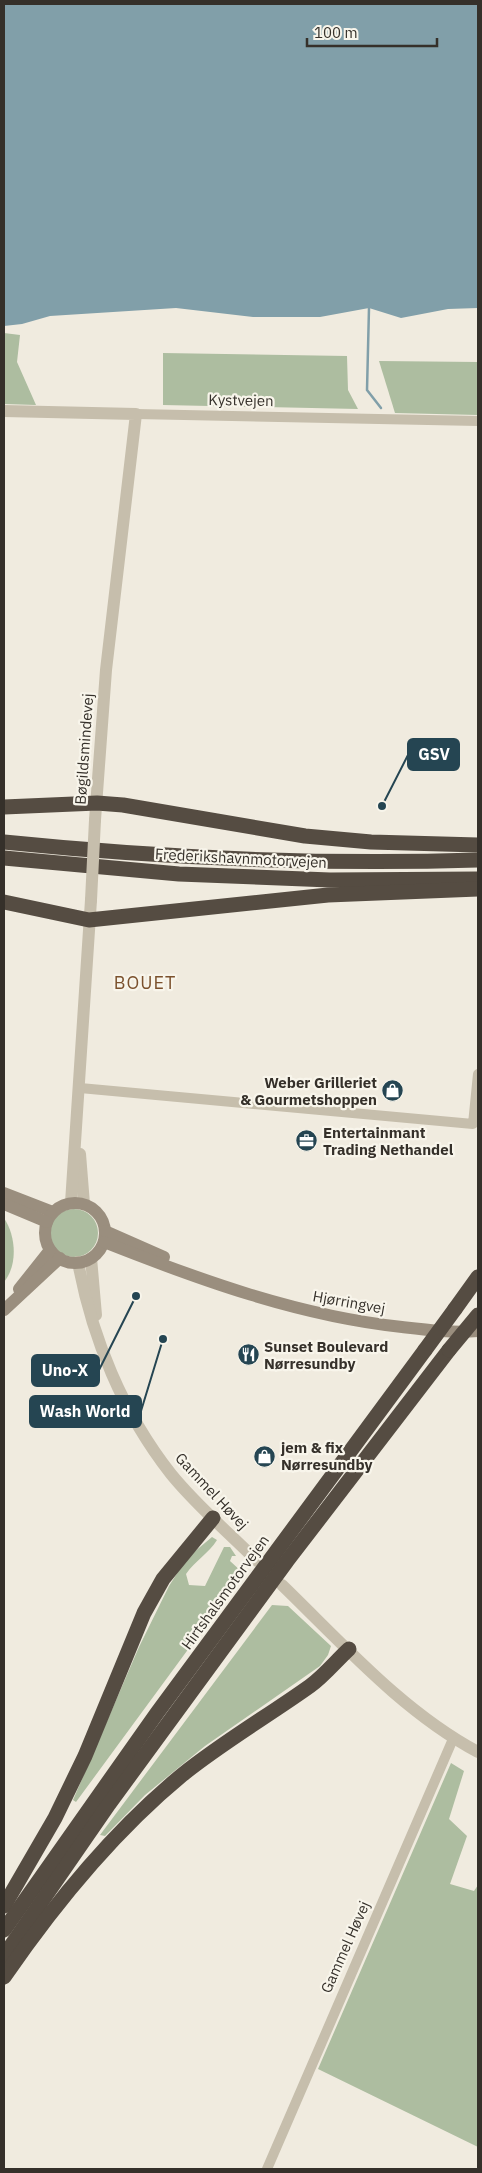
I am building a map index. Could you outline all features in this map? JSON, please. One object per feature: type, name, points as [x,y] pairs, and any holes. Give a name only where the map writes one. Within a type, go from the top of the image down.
[{"type":"highway","points":[[4,807],[97,803],[123,805],[305,836],[371,842],[478,845]]},
{"type":"highway","name":"Frederikshavnmotorvejen","points":[[4,842],[189,857],[350,862],[478,860]]},
{"type":"highway","name":"Frederikshavnmotorvejen","points":[[4,858],[179,874],[330,880],[478,879]]},
{"type":"highway","points":[[4,902],[89,920],[328,895],[478,889]]},
{"type":"highway","name":"Hirtshalsmotorvejen","points":[[4,1930],[157,1713],[478,1277]]},
{"type":"highway","points":[[4,1956],[115,1796],[287,1561],[448,1350],[478,1315]]},
{"type":"highway","points":[[4,1906],[55,1818],[85,1756],[144,1613],[163,1579],[213,1518]]},
{"type":"highway","points":[[4,1977],[68,1892],[124,1828],[182,1776],[226,1741],[311,1685],[349,1649]]},
{"type":"main road","points":[[4,1193],[50,1217]]},
{"type":"main road","points":[[71,1203],[84,1204],[99,1214],[104,1236],[91,1258],[78,1262],[55,1254],[45,1237],[50,1217],[71,1203]]},
{"type":"main road","points":[[4,1204],[50,1217]]},
{"type":"main road","name":"Hjørringvej","points":[[104,1236],[218,1284],[274,1303],[324,1315],[409,1328],[478,1332]]},
{"type":"main road","points":[[4,1310],[55,1254]]},
{"type":"street","name":"Kystvejen","points":[[4,411],[478,421]]},
{"type":"street","name":"Bøgildsmindevej","points":[[71,1203],[106,670],[136,414]]},
{"type":"street","points":[[80,1088],[473,1124],[478,1074]]},
{"type":"street","name":"Bøgildsmindevej","points":[[77,1130],[84,1204]]},
{"type":"street","name":"Gammel Høvej","points":[[91,1258],[97,1332]]},
{"type":"street","name":"Gammel Høvej","points":[[78,1262],[92,1321],[118,1385],[142,1433],[171,1474],[257,1561]]},
{"type":"street","points":[[282,1585],[424,1718],[454,1739],[478,1752]]},
{"type":"street","name":"Gammel Høvej","points":[[267,2169],[454,1739]]},
{"type":"green space","points":[[4,333],[20,335],[17,362],[36,405],[4,404]]},
{"type":"green space","points":[[163,353],[347,356],[348,390],[358,409],[163,405]]},
{"type":"green space","points":[[379,361],[478,362],[478,415],[395,413]]},
{"type":"green space","points":[[74,1209],[83,1211],[91,1216],[96,1224],[98,1233],[96,1242],[91,1250],[83,1255],[74,1257],[65,1255],[57,1250],[52,1242],[50,1233],[52,1224],[57,1216],[65,1211]]},
{"type":"green space","points":[[4,1218],[11,1233],[14,1250],[12,1267],[4,1282]]},
{"type":"green space","points":[[212,1537],[217,1540],[186,1574],[189,1585],[205,1586],[224,1547],[230,1547],[236,1556],[232,1556],[230,1561],[242,1572],[239,1580],[76,1802],[73,1800],[139,1647],[169,1586],[187,1558]]},
{"type":"green space","points":[[272,1605],[288,1606],[331,1646],[328,1655],[320,1666],[205,1746],[145,1795],[105,1836],[100,1835]]},
{"type":"green space","points":[[451,1763],[464,1771],[449,1819],[467,1836],[450,1884],[474,1891],[478,1885],[478,2147],[318,2069]]},
{"type":"water","points":[[4,4],[478,4],[478,308],[448,309],[401,318],[369,308],[320,317],[253,317],[176,308],[50,316],[22,324],[4,326]]},
{"type":"waterway","points":[[369,308],[367,390],[381,408]]},
{"type":"place","name":"GSV","points":[[382,806]]},
{"type":"place","name":"Weber Grilleriet & Gourmetshoppen","points":[[393,1091]]},
{"type":"place","name":"Entertainmant Trading Nethandel","points":[[307,1141]]},
{"type":"place","name":"Uno-X","points":[[136,1296]]},
{"type":"place","name":"Wash World","points":[[163,1339]]},
{"type":"place","name":"Sunset Boulevard Nørresundby","points":[[248,1355]]},
{"type":"place","name":"jem & fix Nørresundby","points":[[265,1456]]},
{"type":"district","name":"BOUET","points":[[145,982]]}]
